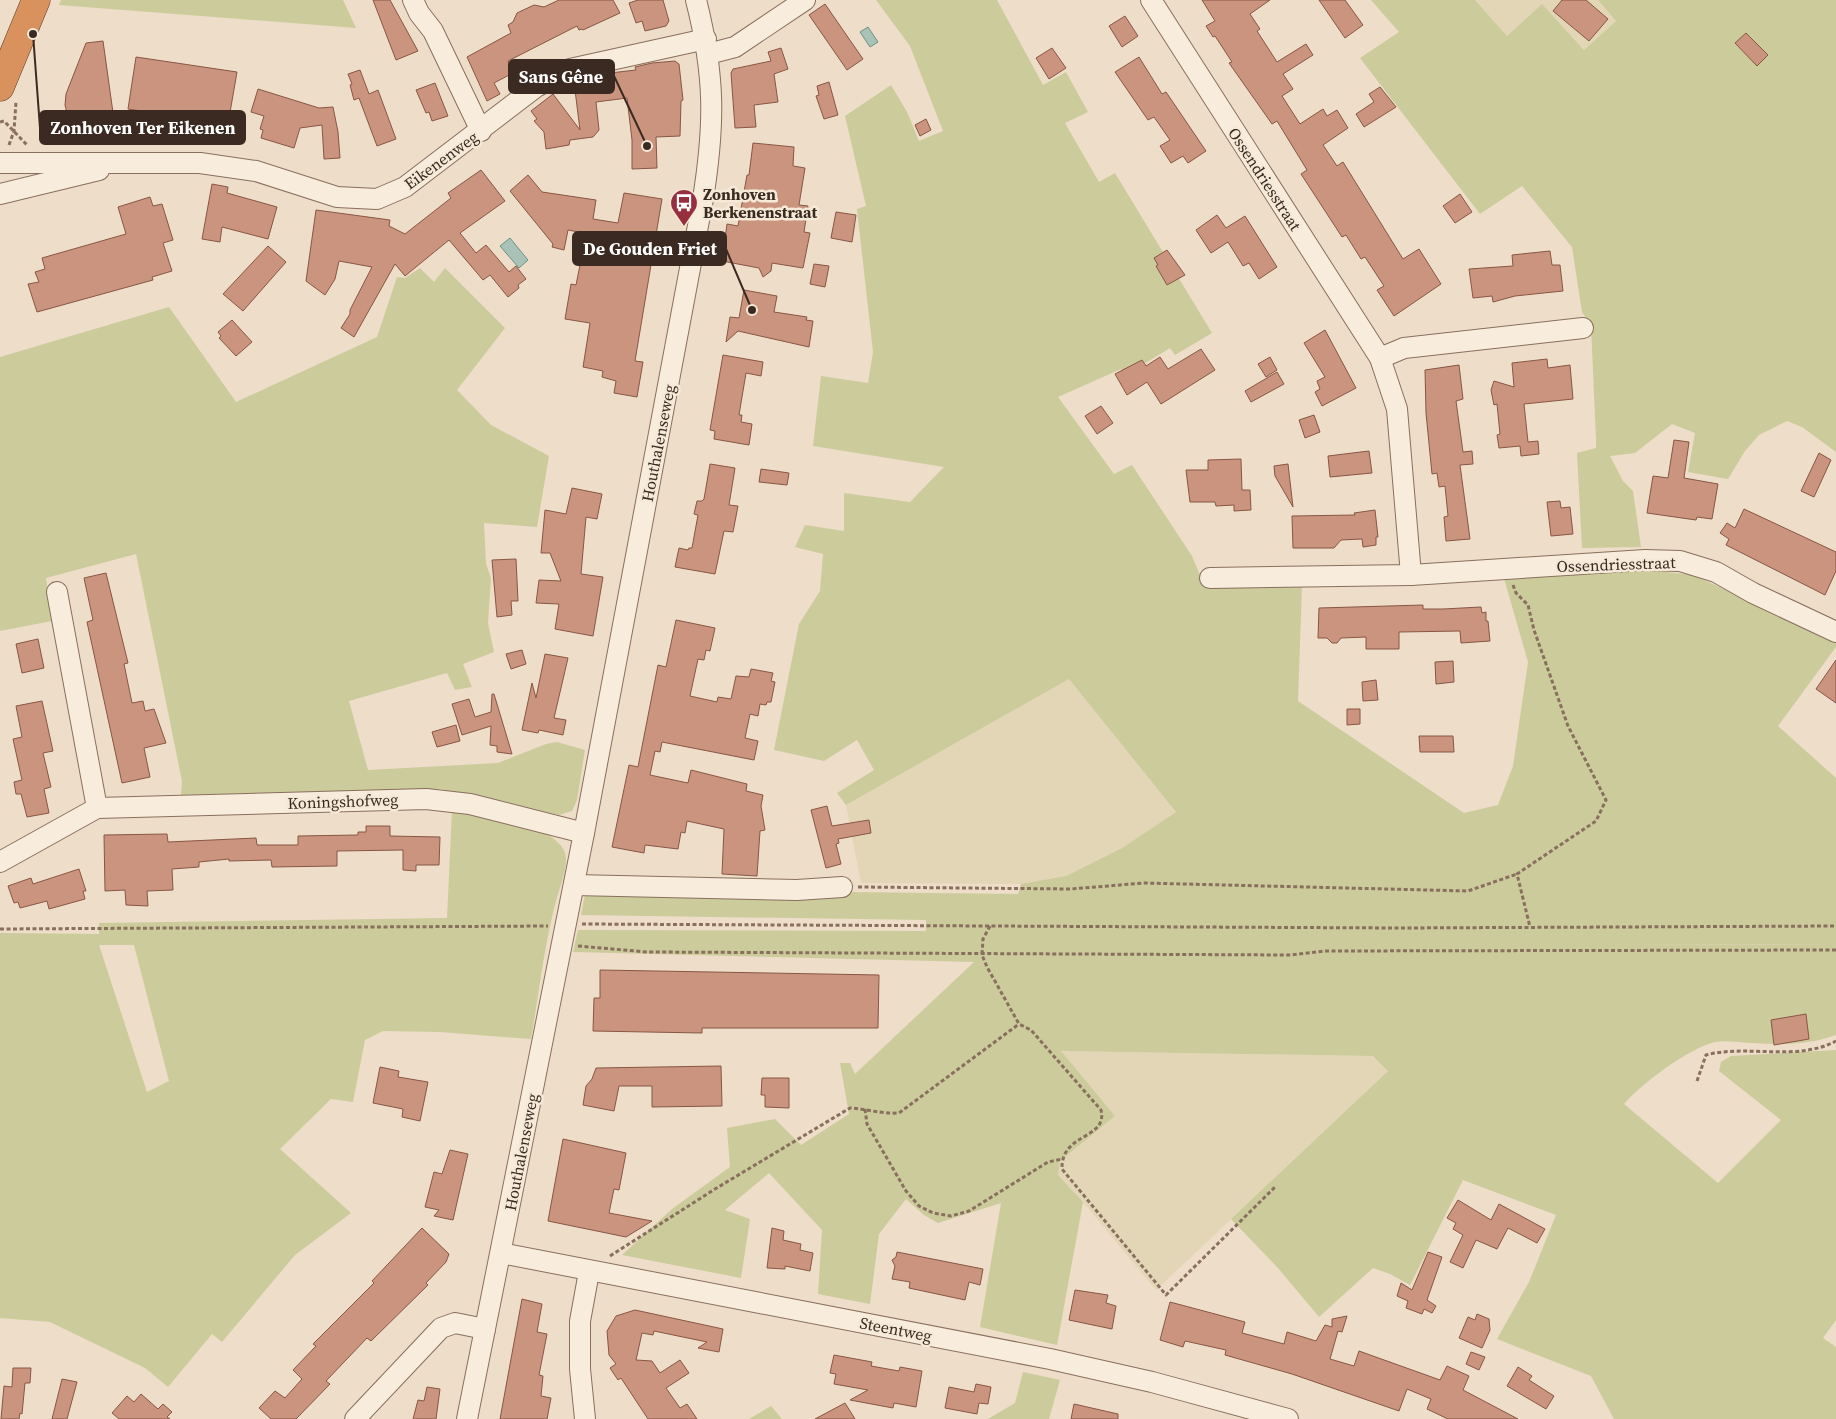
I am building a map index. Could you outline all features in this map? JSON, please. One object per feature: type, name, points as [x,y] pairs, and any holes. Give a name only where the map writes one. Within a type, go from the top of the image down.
[{"type":"highway","points":[[0,87],[36,0]]},
{"type":"street","points":[[413,0],[419,13],[433,31],[481,131]]},
{"type":"street","name":"Houthalenseweg","points":[[467,1419],[574,885],[703,199],[710,152],[712,120],[707,46],[696,0]]},
{"type":"street","name":"Eikenenweg","points":[[0,163],[200,163],[256,171],[337,197],[377,199],[405,187],[536,88],[570,69],[707,46],[735,47],[805,0]]},
{"type":"street","name":"Ossendriesstraat","points":[[1151,0],[1380,358],[1396,409],[1411,575]]},
{"type":"street","name":"Eikenenweg","points":[[0,194],[130,162]]},
{"type":"street","points":[[1380,358],[1404,348],[1583,328]]},
{"type":"street","name":"Ossendriesstraat","points":[[1210,578],[1411,575],[1645,560],[1680,561],[1716,572],[1753,593],[1836,632]]},
{"type":"street","points":[[56,592],[97,808]]},
{"type":"street","name":"Koningshofweg","points":[[0,862],[97,808],[426,799],[470,804],[584,833]]},
{"type":"street","points":[[574,885],[797,890],[842,887]]},
{"type":"street","name":"Steentweg","points":[[501,1253],[1050,1359],[1152,1382],[1288,1419]]},
{"type":"street","points":[[585,1419],[580,1369],[580,1321],[596,1272]]},
{"type":"street","points":[[355,1419],[441,1328],[455,1323],[485,1329]]},
{"type":"path","points":[[842,887],[1070,889],[1144,883],[1468,891],[1517,874],[1596,821],[1606,800],[1568,726],[1534,630],[1528,605],[1516,593],[1507,569]]},
{"type":"path","points":[[1517,874],[1530,927]]},
{"type":"path","points":[[0,928],[566,924],[1836,926]]},
{"type":"path","points":[[990,926],[984,939],[982,955],[986,967],[1019,1024],[1031,1030],[1101,1110],[1103,1117],[1099,1127],[1068,1148],[1062,1159],[1062,1170],[1166,1296],[1276,1186]]},
{"type":"path","points":[[562,944],[647,952],[982,955],[1291,955],[1324,951],[1836,950]]},
{"type":"path","points":[[596,1272],[610,1256],[715,1189],[850,1108],[865,1109],[881,1114],[899,1114],[1019,1024]]},
{"type":"path","points":[[1697,1081],[1706,1055],[1724,1050],[1796,1051],[1836,1041]]},
{"type":"path","points":[[865,1109],[867,1124],[906,1192],[919,1206],[933,1214],[951,1216],[969,1211],[1048,1162],[1062,1159]]},
{"type":"shaded area","points":[[1475,0],[1598,0],[1616,21],[1584,50],[1543,5],[1507,36]]},
{"type":"shaded area","points":[[868,27],[878,42],[870,47],[860,32]]},
{"type":"shaded area","points":[[510,238],[528,260],[519,268],[500,246]]},
{"type":"shaded area","points":[[1069,679],[1176,812],[1122,848],[1066,876],[1021,884],[861,883],[846,805]]},
{"type":"shaded area","points":[[1060,1051],[1374,1056],[1389,1070],[1156,1290],[1083,1202],[1058,1175],[1060,1161],[1115,1116]]},
{"type":"green space","points":[[61,0],[343,0],[356,28],[59,5]]},
{"type":"green space","points":[[876,0],[997,0],[1043,85],[1066,72],[1088,112],[1065,123],[1099,182],[1115,173],[1212,333],[1175,355],[1170,348],[1126,375],[1121,369],[1058,397],[1114,474],[1132,465],[1192,556],[1205,587],[1302,586],[1298,701],[1464,813],[1498,805],[1513,766],[1528,662],[1503,575],[1649,570],[1693,575],[1836,640],[1836,647],[1778,726],[1836,778],[1836,1035],[1816,1041],[1795,1044],[1715,1042],[1692,1051],[1679,1059],[1642,1087],[1624,1104],[1718,1183],[1781,1120],[1719,1071],[1721,1062],[1731,1056],[1836,1050],[1836,1320],[1823,1338],[1836,1347],[1836,1419],[1614,1419],[1591,1376],[1497,1339],[1529,1282],[1556,1215],[1463,1180],[1410,1285],[1390,1274],[1373,1268],[1319,1317],[1278,1268],[1231,1219],[1388,1071],[1373,1056],[1061,1051],[1115,1116],[1060,1161],[1058,1175],[1083,1202],[1057,1345],[980,1327],[1001,1203],[938,1223],[924,1215],[906,1199],[879,1234],[870,1304],[818,1294],[822,1230],[769,1173],[725,1210],[750,1219],[741,1278],[622,1255],[672,1209],[730,1167],[727,1128],[775,1119],[801,1145],[849,1114],[840,1063],[850,1063],[855,1074],[974,962],[573,952],[578,930],[926,931],[926,920],[581,915],[586,889],[1018,894],[1021,884],[1066,876],[1122,848],[1176,812],[1069,679],[846,805],[837,793],[874,770],[857,740],[824,761],[774,750],[799,624],[820,591],[823,554],[795,547],[805,525],[844,531],[844,493],[910,502],[944,467],[813,446],[821,376],[868,383],[873,352],[857,209],[866,206],[845,116],[891,85],[907,112],[919,141],[943,131],[910,46]],"holes":[[[1761,944],[1833,944],[1605,945]]]},
{"type":"green space","points":[[1371,0],[1475,0],[1507,36],[1542,4],[1584,50],[1616,21],[1598,0],[1836,0],[1836,452],[1802,427],[1787,421],[1759,435],[1745,451],[1728,479],[1688,472],[1695,433],[1672,424],[1635,453],[1610,456],[1623,481],[1633,491],[1641,547],[1582,548],[1577,453],[1596,448],[1596,439],[1591,326],[1582,312],[1572,247],[1522,186],[1480,214],[1360,58],[1399,32]]},
{"type":"green space","points":[[420,268],[434,282],[445,268],[505,328],[457,390],[491,425],[549,456],[537,527],[484,523],[486,564],[491,578],[488,623],[494,652],[463,664],[472,687],[455,690],[447,673],[349,701],[368,770],[498,763],[546,744],[557,742],[585,750],[577,800],[572,811],[559,815],[440,789],[181,795],[182,781],[136,554],[46,578],[52,621],[0,631],[0,357],[169,307],[236,402],[377,337],[397,277],[405,278]]},
{"type":"green space","points":[[452,811],[495,818],[541,831],[553,838],[565,852],[566,866],[548,935],[531,1039],[440,1032],[383,1031],[365,1040],[353,1102],[331,1099],[280,1149],[351,1213],[295,1255],[222,1342],[212,1334],[168,1387],[145,1368],[50,1322],[0,1318],[0,933],[99,934],[99,923],[447,918]],"holes":[[[99,945],[134,945],[169,1081],[147,1092]]]},
{"type":"green space","points":[[1023,1372],[1060,1380],[1049,1419],[988,1419],[1015,1403]]},
{"type":"green space","points":[[771,1406],[782,1419],[749,1419]]},
{"type":"building","points":[[373,0],[390,0],[418,51],[396,60]]},
{"type":"building","points":[[559,0],[613,0],[620,13],[583,30],[579,30],[577,26],[508,61],[513,73],[494,83],[500,94],[487,101],[467,57],[511,33],[508,25],[513,22],[517,13],[534,5],[544,7]]},
{"type":"building","points":[[638,0],[663,0],[669,21],[666,26],[645,31],[642,21],[636,23],[629,3]]},
{"type":"building","points":[[1202,0],[1270,0],[1250,14],[1260,29],[1257,31],[1277,62],[1306,44],[1313,55],[1283,74],[1293,89],[1282,96],[1300,124],[1323,109],[1327,116],[1337,110],[1348,128],[1323,145],[1337,166],[1343,162],[1403,259],[1419,249],[1441,284],[1394,316],[1377,290],[1384,286],[1365,257],[1361,259],[1346,235],[1342,237],[1301,174],[1307,170],[1277,121],[1272,124],[1229,63],[1232,62],[1215,36],[1213,37],[1206,26],[1215,21]]},
{"type":"building","points":[[1319,0],[1345,0],[1363,25],[1345,38]]},
{"type":"building","points":[[1562,0],[1586,0],[1608,19],[1589,41],[1553,11]]},
{"type":"building","points":[[825,4],[863,59],[847,70],[809,15]]},
{"type":"building","points":[[1125,16],[1138,36],[1122,47],[1109,26]]},
{"type":"building","points":[[1746,33],[1768,55],[1757,66],[1735,43]]},
{"type":"building","points":[[103,41],[115,127],[86,132],[84,126],[73,127],[73,121],[69,121],[65,105],[66,94],[86,43]]},
{"type":"building","points":[[781,48],[788,69],[774,74],[778,102],[754,105],[756,127],[735,128],[731,73],[733,69],[771,61],[768,52]]},
{"type":"building","points":[[1052,48],[1066,68],[1049,79],[1036,58]]},
{"type":"building","points":[[136,57],[237,72],[228,124],[128,109]]},
{"type":"building","points":[[1139,57],[1162,94],[1166,92],[1206,151],[1188,163],[1183,156],[1171,163],[1160,146],[1170,140],[1154,117],[1148,120],[1115,72]]},
{"type":"building","points":[[675,61],[679,64],[683,100],[681,101],[680,136],[656,137],[657,168],[632,169],[632,140],[627,98],[596,102],[599,130],[593,137],[570,140],[569,145],[546,149],[544,132],[534,121],[537,119],[531,111],[553,94],[580,130],[574,82],[611,78],[610,73],[636,70],[635,67],[652,63]]},
{"type":"building","points":[[360,70],[369,94],[378,90],[396,139],[377,146],[359,98],[354,100],[350,85],[352,84],[348,74]]},
{"type":"building","points":[[829,82],[838,115],[824,119],[816,96],[819,95],[817,86]]},
{"type":"building","points":[[435,83],[448,116],[432,121],[429,112],[426,113],[416,90]]},
{"type":"building","points":[[1380,87],[1396,107],[1364,127],[1356,114],[1374,102],[1369,94]]},
{"type":"building","points":[[258,89],[319,108],[333,107],[338,132],[340,158],[324,159],[322,125],[300,128],[294,148],[261,138],[263,130],[260,129],[264,116],[251,112]]},
{"type":"building","points":[[926,119],[931,130],[920,136],[915,125]]},
{"type":"building","points":[[753,143],[794,147],[793,166],[805,168],[799,205],[808,206],[804,232],[810,233],[803,268],[772,263],[771,271],[763,277],[759,268],[722,261],[727,224],[738,226],[747,175],[749,175]]},
{"type":"building","points":[[481,170],[505,201],[460,233],[476,253],[486,245],[509,272],[516,266],[526,279],[518,285],[519,288],[508,297],[490,275],[483,280],[449,240],[405,276],[395,264],[354,337],[341,328],[350,314],[350,310],[372,267],[339,261],[335,279],[325,295],[306,281],[316,210],[390,220],[389,226],[405,234],[451,198],[448,193]]},
{"type":"building","points":[[528,175],[542,192],[596,200],[593,219],[618,223],[624,193],[662,199],[635,361],[643,362],[637,397],[614,393],[616,381],[602,377],[603,371],[583,367],[590,323],[565,319],[571,284],[576,285],[581,260],[589,262],[594,235],[568,230],[564,250],[552,247],[553,244],[510,191]]},
{"type":"building","points":[[212,184],[228,187],[227,193],[277,207],[268,239],[222,227],[220,242],[202,239]]},
{"type":"building","points":[[1460,194],[1472,212],[1455,223],[1443,206]]},
{"type":"building","points":[[150,197],[153,206],[162,204],[173,240],[163,243],[172,271],[152,277],[153,280],[37,312],[28,284],[39,282],[35,272],[45,269],[42,258],[126,234],[118,207]]},
{"type":"building","points":[[836,212],[856,215],[852,242],[831,238]]},
{"type":"building","points":[[1217,215],[1226,228],[1245,216],[1277,267],[1259,279],[1249,263],[1243,266],[1228,242],[1211,253],[1196,230]]},
{"type":"building","points":[[268,246],[286,262],[243,311],[223,294]]},
{"type":"building","points":[[1167,250],[1185,275],[1167,285],[1156,266],[1158,265],[1154,258]]},
{"type":"building","points":[[1550,251],[1552,265],[1560,265],[1563,291],[1515,296],[1493,302],[1492,296],[1473,298],[1469,269],[1513,266],[1512,255]]},
{"type":"building","points":[[814,264],[829,266],[825,287],[810,284]]},
{"type":"building","points":[[744,290],[777,296],[774,312],[807,317],[806,320],[813,321],[809,347],[738,331],[726,342],[730,317],[739,318]]},
{"type":"building","points":[[232,320],[252,342],[236,356],[219,338],[221,336],[218,332]]},
{"type":"building","points":[[1325,330],[1356,388],[1322,406],[1315,392],[1320,389],[1317,381],[1325,377],[1304,343]]},
{"type":"building","points":[[1201,349],[1215,370],[1161,404],[1147,382],[1127,395],[1115,374],[1142,360],[1146,366],[1160,357],[1168,369]]},
{"type":"building","points":[[723,355],[763,362],[761,376],[746,373],[739,415],[742,415],[741,422],[752,424],[749,445],[714,439],[715,431],[710,430]]},
{"type":"building","points":[[1270,357],[1277,370],[1266,377],[1258,364]]},
{"type":"building","points":[[1547,359],[1548,368],[1570,365],[1573,399],[1524,404],[1528,442],[1538,441],[1539,454],[1521,456],[1520,446],[1499,448],[1497,435],[1500,434],[1497,404],[1494,405],[1491,390],[1494,381],[1514,387],[1512,363]]},
{"type":"building","points":[[1459,365],[1463,399],[1456,401],[1463,452],[1472,451],[1473,464],[1460,465],[1470,539],[1446,541],[1444,517],[1448,516],[1445,486],[1439,487],[1437,473],[1432,474],[1426,413],[1425,370]]},
{"type":"building","points":[[1277,372],[1284,384],[1251,402],[1245,391]]},
{"type":"building","points":[[1101,406],[1113,423],[1097,434],[1085,416]]},
{"type":"building","points":[[1314,415],[1320,432],[1305,438],[1299,420]]},
{"type":"building","points":[[1674,440],[1689,442],[1684,478],[1718,484],[1712,519],[1697,517],[1696,520],[1647,513],[1653,476],[1668,478]]},
{"type":"building","points":[[1369,451],[1372,473],[1330,477],[1328,456]]},
{"type":"building","points":[[1819,453],[1831,460],[1814,497],[1801,491]]},
{"type":"building","points":[[1241,459],[1242,490],[1250,490],[1251,510],[1234,511],[1234,505],[1216,506],[1215,502],[1190,502],[1186,470],[1208,470],[1208,460]]},
{"type":"building","points":[[710,464],[735,468],[729,505],[738,506],[733,532],[724,531],[715,574],[675,567],[679,548],[688,550],[692,548],[698,515],[694,514],[697,501],[704,499]]},
{"type":"building","points":[[1288,464],[1293,507],[1275,476],[1274,466]]},
{"type":"building","points":[[761,469],[789,473],[787,485],[759,482]]},
{"type":"building","points":[[572,488],[602,494],[597,519],[586,517],[581,574],[603,577],[593,636],[555,629],[559,604],[536,603],[539,580],[561,581],[550,553],[541,553],[545,510],[566,514]]},
{"type":"building","points":[[1560,501],[1561,508],[1570,507],[1573,534],[1551,536],[1547,502]]},
{"type":"building","points":[[1744,509],[1836,552],[1836,571],[1825,595],[1726,545],[1729,539],[1720,533],[1727,523],[1735,528]]},
{"type":"building","points":[[1375,510],[1378,537],[1376,537],[1376,545],[1363,547],[1362,539],[1341,540],[1334,548],[1293,548],[1292,516],[1355,515],[1354,513]]},
{"type":"building","points":[[516,559],[518,601],[511,601],[512,615],[497,617],[492,560]]},
{"type":"building","points":[[106,573],[128,663],[124,664],[132,703],[143,701],[145,711],[154,709],[166,743],[144,748],[150,777],[122,783],[87,622],[93,620],[84,578]]},
{"type":"building","points":[[1423,605],[1423,609],[1481,607],[1482,613],[1486,612],[1490,641],[1461,643],[1460,631],[1399,632],[1399,649],[1366,649],[1366,637],[1341,638],[1337,643],[1332,643],[1327,638],[1318,638],[1319,608]]},
{"type":"building","points":[[676,620],[715,628],[710,651],[706,650],[704,660],[698,659],[690,696],[717,702],[718,697],[731,699],[736,676],[749,677],[751,669],[773,673],[771,681],[775,682],[771,702],[767,702],[766,705],[760,704],[758,716],[750,714],[745,738],[758,741],[754,760],[662,742],[660,752],[655,751],[650,775],[688,783],[691,770],[747,784],[746,791],[763,795],[761,806],[765,830],[760,831],[757,876],[722,874],[724,829],[687,821],[685,833],[681,832],[678,849],[645,845],[644,853],[612,847],[629,765],[638,767],[658,665],[666,667]]},
{"type":"building","points":[[38,639],[44,668],[22,673],[16,644]]},
{"type":"building","points":[[522,650],[526,664],[511,669],[506,654]]},
{"type":"building","points":[[545,654],[568,658],[554,718],[566,720],[563,735],[539,730],[538,733],[522,730],[532,683],[536,698]]},
{"type":"building","points":[[1836,660],[1836,703],[1816,689]]},
{"type":"building","points":[[1453,661],[1454,682],[1436,684],[1435,662]]},
{"type":"building","points":[[1376,680],[1378,700],[1363,701],[1362,682]]},
{"type":"building","points":[[492,694],[494,694],[512,754],[497,752],[497,746],[490,745],[491,726],[462,735],[452,704],[469,699],[475,717],[491,712]]},
{"type":"building","points":[[42,701],[53,751],[43,753],[51,787],[44,789],[49,813],[27,817],[21,794],[16,794],[14,782],[22,780],[13,739],[22,737],[16,706]]},
{"type":"building","points":[[1347,709],[1360,709],[1360,724],[1347,725]]},
{"type":"building","points":[[456,725],[460,741],[437,747],[432,732]]},
{"type":"building","points":[[1419,736],[1453,736],[1454,752],[1420,752]]},
{"type":"building","points":[[827,806],[832,826],[869,820],[871,833],[838,839],[839,843],[836,844],[841,864],[826,868],[811,810]]},
{"type":"building","points":[[366,826],[390,826],[390,836],[440,837],[439,865],[416,865],[416,871],[403,870],[403,850],[337,851],[337,866],[272,867],[271,860],[229,861],[229,859],[199,862],[199,867],[172,869],[173,890],[147,891],[148,906],[126,905],[125,890],[105,891],[104,835],[167,834],[168,842],[256,838],[257,845],[298,845],[298,836],[358,835],[358,832],[366,832]]},
{"type":"building","points":[[79,869],[86,891],[83,891],[85,899],[49,909],[47,901],[20,908],[18,902],[14,903],[8,886],[31,878],[33,884]]},
{"type":"building","points":[[600,970],[879,975],[878,1028],[702,1028],[702,1033],[593,1031],[594,998],[600,998]]},
{"type":"building","points":[[1806,1014],[1809,1039],[1774,1045],[1771,1020]]},
{"type":"building","points":[[721,1066],[722,1106],[652,1107],[652,1086],[619,1086],[614,1111],[583,1105],[586,1086],[592,1079],[596,1068]]},
{"type":"building","points":[[380,1067],[399,1071],[398,1077],[428,1082],[420,1121],[402,1117],[403,1109],[373,1103]]},
{"type":"building","points":[[762,1078],[789,1078],[789,1108],[765,1107],[765,1095],[761,1095]]},
{"type":"building","points":[[563,1139],[626,1153],[619,1190],[614,1189],[609,1213],[652,1221],[626,1237],[548,1221]]},
{"type":"building","points":[[450,1150],[468,1154],[453,1220],[434,1216],[439,1210],[425,1207],[434,1172],[442,1174]]},
{"type":"building","points":[[1458,1200],[1491,1220],[1499,1204],[1545,1229],[1537,1243],[1508,1228],[1497,1249],[1476,1240],[1463,1268],[1450,1262],[1463,1235],[1453,1229],[1456,1223],[1447,1218]]},
{"type":"building","points":[[422,1228],[449,1254],[446,1262],[426,1283],[428,1285],[371,1341],[367,1338],[326,1381],[330,1384],[296,1419],[271,1419],[259,1408],[275,1391],[285,1398],[302,1379],[293,1370],[316,1346],[313,1344],[374,1283],[372,1281]]},
{"type":"building","points":[[772,1228],[784,1231],[783,1240],[801,1244],[800,1250],[813,1253],[810,1271],[785,1266],[785,1269],[767,1268]]},
{"type":"building","points":[[897,1252],[983,1269],[980,1285],[969,1282],[965,1300],[909,1288],[910,1282],[892,1279],[895,1266],[892,1260],[896,1257]]},
{"type":"building","points":[[1428,1252],[1442,1257],[1427,1300],[1436,1306],[1432,1313],[1424,1309],[1422,1314],[1406,1308],[1408,1301],[1397,1296],[1401,1283],[1412,1290]]},
{"type":"building","points":[[1075,1290],[1108,1295],[1106,1303],[1116,1306],[1112,1329],[1069,1320]]},
{"type":"building","points":[[522,1299],[542,1304],[537,1332],[547,1334],[539,1375],[543,1376],[541,1396],[551,1398],[547,1419],[500,1419]]},
{"type":"building","points":[[1170,1302],[1245,1322],[1242,1333],[1284,1344],[1287,1332],[1316,1341],[1325,1325],[1332,1327],[1332,1319],[1347,1316],[1342,1332],[1338,1331],[1330,1359],[1354,1366],[1359,1351],[1440,1380],[1447,1366],[1469,1376],[1463,1390],[1518,1419],[1448,1419],[1427,1409],[1431,1399],[1407,1389],[1399,1411],[1292,1374],[1225,1355],[1226,1350],[1185,1341],[1183,1347],[1160,1340]]},
{"type":"building","points":[[635,1310],[723,1329],[719,1352],[698,1348],[707,1342],[654,1331],[653,1335],[642,1333],[636,1360],[652,1361],[660,1373],[680,1360],[689,1373],[666,1388],[680,1408],[687,1404],[697,1419],[648,1419],[621,1378],[618,1380],[610,1368],[616,1364],[609,1355],[607,1331],[616,1316]]},
{"type":"building","points":[[1477,1314],[1489,1319],[1490,1330],[1482,1348],[1459,1338],[1468,1317],[1475,1320]]},
{"type":"building","points":[[1471,1352],[1485,1357],[1479,1370],[1466,1364]]},
{"type":"building","points":[[834,1355],[872,1362],[871,1366],[899,1371],[900,1367],[922,1371],[916,1407],[894,1403],[893,1408],[850,1400],[868,1390],[834,1384],[836,1374],[830,1373]]},
{"type":"building","points":[[1518,1367],[1532,1376],[1529,1380],[1554,1396],[1546,1409],[1507,1386]]},
{"type":"building","points":[[13,1368],[31,1368],[30,1383],[25,1383],[22,1414],[20,1413],[19,1419],[1,1419],[4,1386],[12,1387]]},
{"type":"building","points":[[62,1379],[77,1382],[67,1419],[52,1419]]},
{"type":"building","points":[[976,1384],[991,1387],[988,1404],[979,1403],[977,1414],[945,1408],[949,1387],[974,1392]]},
{"type":"building","points":[[427,1387],[440,1389],[436,1419],[413,1419],[418,1400],[424,1401]]},
{"type":"building","points":[[141,1394],[158,1409],[163,1404],[172,1412],[167,1417],[170,1419],[119,1419],[112,1413],[127,1396],[134,1402]]},
{"type":"building","points":[[845,1403],[855,1419],[815,1419]]},
{"type":"building","points":[[1074,1404],[1118,1414],[1118,1419],[1071,1419]]},
{"type":"place","name":"Zonhoven Ter Eikenen","points":[[33,34]]},
{"type":"place","name":"Sans Gêne","points":[[647,146]]},
{"type":"place","name":"Zonhoven Berkenenstraat","points":[[684,227]]},
{"type":"place","name":"De Gouden Friet","points":[[752,310]]}]
